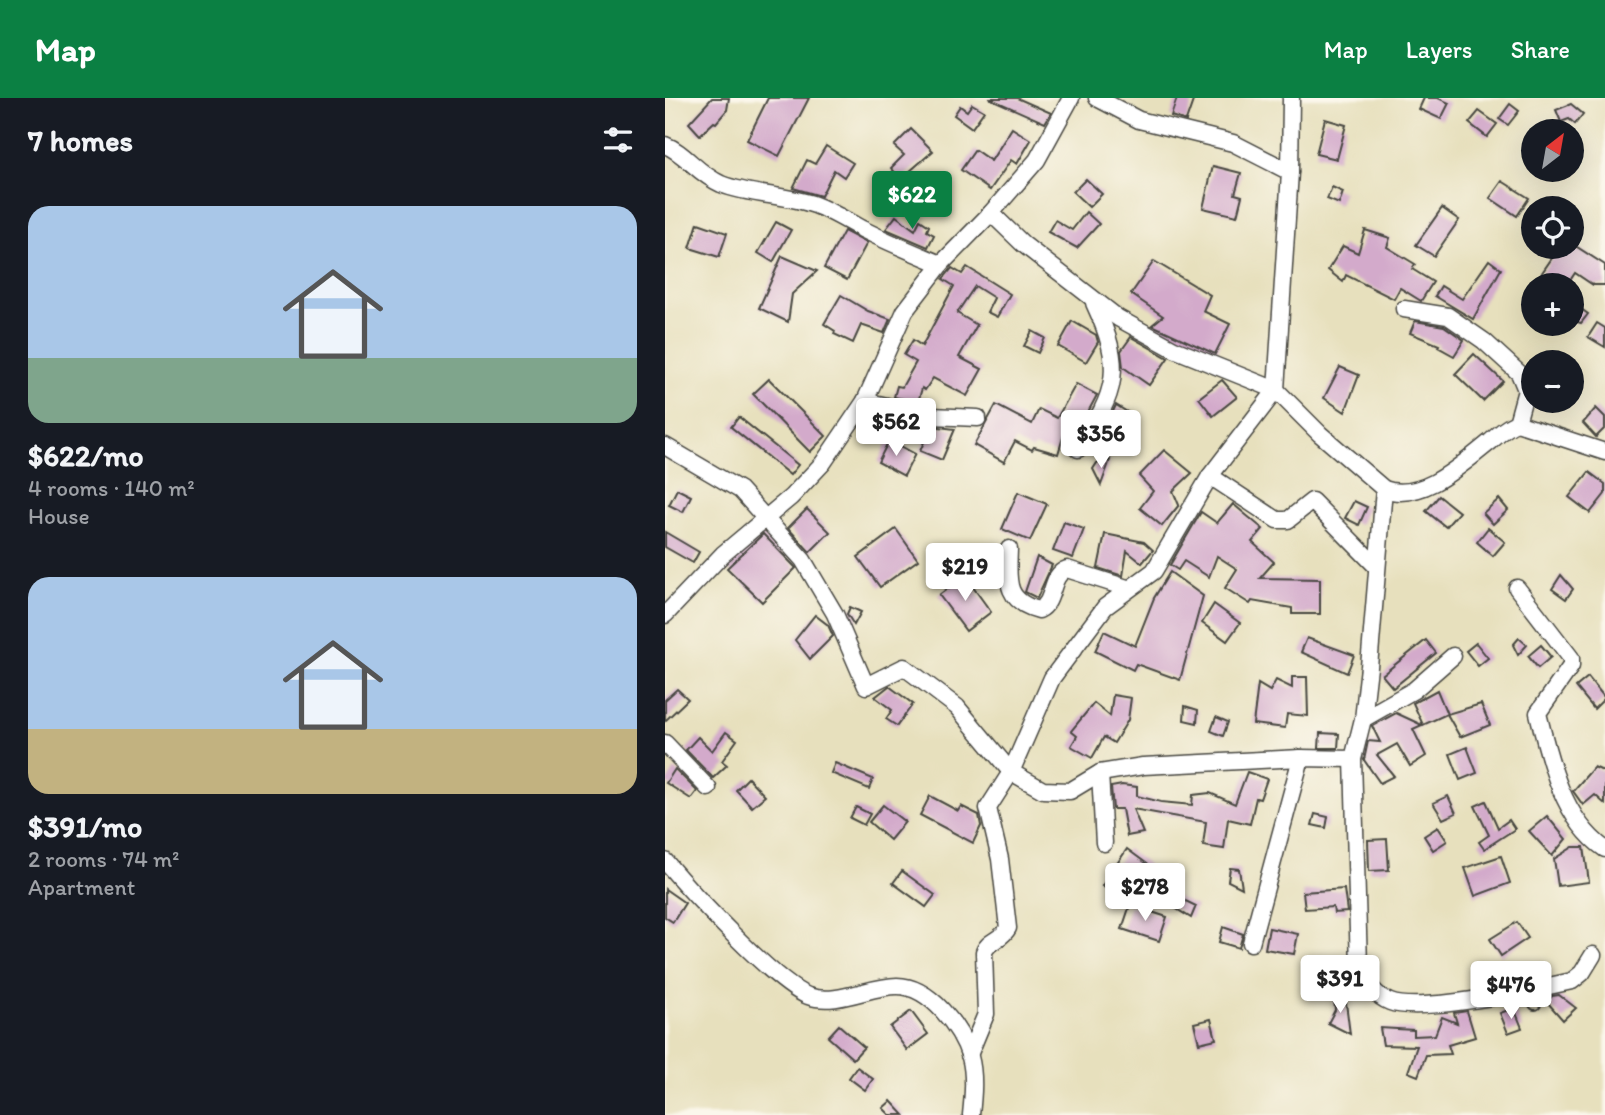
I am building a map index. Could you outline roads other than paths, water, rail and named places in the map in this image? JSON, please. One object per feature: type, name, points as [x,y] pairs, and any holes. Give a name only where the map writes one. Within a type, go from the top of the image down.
[{"type":"street","points":[[665,615],[723,554],[766,518],[823,463],[866,401],[897,326],[941,264],[991,213],[1037,160],[1071,98]]},
{"type":"street","points":[[1097,98],[1139,120],[1233,143],[1290,172]]},
{"type":"street","points":[[969,1055],[986,1014],[983,952],[988,945],[1001,938],[1008,928],[1000,859],[988,808],[1011,772],[1052,678],[1105,607],[1154,571],[1210,476],[1276,390],[1290,172],[1291,98]]},
{"type":"street","points":[[665,145],[675,149],[689,165],[718,183],[741,191],[789,197],[819,206],[894,245],[941,264]]},
{"type":"street","points":[[991,213],[1023,244],[1093,300],[1174,349],[1276,390],[1320,434],[1384,489],[1394,493],[1417,490],[1450,471],[1517,424],[1526,390],[1519,373],[1484,341],[1448,316],[1405,309]]},
{"type":"street","points":[[1078,449],[1110,398],[1110,338],[1093,300]]},
{"type":"street","points":[[866,401],[931,416],[978,418]]},
{"type":"street","points":[[1517,424],[1605,452]]},
{"type":"street","points":[[665,446],[740,490],[766,518],[818,584],[855,654],[866,686],[904,667],[957,707],[1011,772],[1043,790],[1070,791],[1100,773],[1143,766],[1301,758],[1353,759]]},
{"type":"street","points":[[1210,476],[1277,520],[1287,520],[1312,501],[1377,567]]},
{"type":"street","points":[[1384,489],[1363,719],[1353,759],[1359,967],[1365,981],[1391,1002],[1409,1004],[1491,998],[1572,981],[1582,973],[1593,955]]},
{"type":"street","points":[[1009,549],[1010,587],[1013,597],[1026,607],[1039,610],[1045,607],[1058,576],[1067,569],[1128,588]]},
{"type":"street","points":[[1517,588],[1571,658],[1570,666],[1538,713],[1568,805],[1586,832],[1605,849]]},
{"type":"street","points":[[1363,719],[1414,690],[1453,656]]},
{"type":"street","points":[[665,743],[708,788]]},
{"type":"street","points":[[1251,943],[1301,758]]},
{"type":"street","points":[[1100,773],[1104,843]]},
{"type":"street","points":[[665,861],[789,984],[808,996],[822,998],[883,987],[914,988],[928,996],[958,1032],[969,1055],[971,1115]]}]
